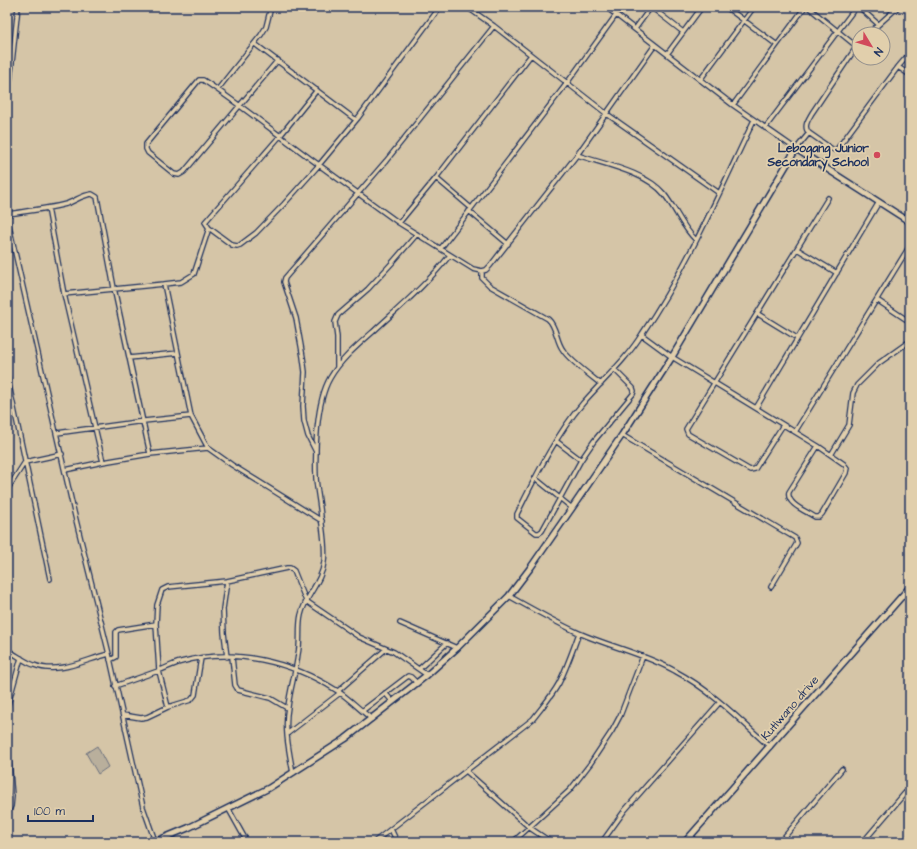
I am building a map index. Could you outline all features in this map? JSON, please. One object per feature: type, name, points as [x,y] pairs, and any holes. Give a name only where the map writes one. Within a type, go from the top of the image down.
[{"type":"street","points":[[7,109],[18,7]]},
{"type":"street","points":[[218,90],[266,28],[271,7]]},
{"type":"street","points":[[317,90],[280,136],[206,220],[206,224],[209,228],[232,245],[240,245],[256,233],[284,204],[356,120],[440,7]]},
{"type":"street","points":[[467,7],[494,26],[607,114],[719,193]]},
{"type":"street","points":[[606,7],[765,128],[910,222]]},
{"type":"street","points":[[635,29],[651,7],[683,32]]},
{"type":"street","points":[[667,54],[702,7]]},
{"type":"street","points":[[726,7],[777,46]]},
{"type":"street","points":[[700,80],[754,7]]},
{"type":"street","points":[[733,105],[805,7]]},
{"type":"street","points":[[808,7],[837,31],[851,40]]},
{"type":"street","points":[[765,128],[837,31],[857,7],[878,24],[898,7]]},
{"type":"street","points":[[441,248],[567,83],[616,15]]},
{"type":"street","points":[[317,453],[308,436],[304,421],[303,406],[305,372],[296,318],[284,282],[285,278],[400,144],[494,26]]},
{"type":"street","points":[[255,44],[356,120]]},
{"type":"street","points":[[278,60],[240,106],[184,172],[180,175],[174,174],[148,153],[146,144],[198,80],[203,80],[240,106],[318,165],[399,223],[473,269],[482,271],[486,270],[490,266],[578,155],[656,45]]},
{"type":"street","points":[[851,55],[812,113],[806,126],[809,133],[835,150],[910,53]]},
{"type":"street","points":[[399,223],[436,178],[531,55]]},
{"type":"street","points":[[898,67],[910,75]]},
{"type":"street","points":[[614,370],[633,388],[633,394],[594,441],[581,460],[542,531],[536,533],[519,520],[517,514],[535,478],[556,441],[583,403],[614,370],[642,335],[669,291],[696,240],[754,120]]},
{"type":"street","points":[[7,217],[143,807],[155,842],[269,788],[345,739],[427,675],[510,596],[531,568],[622,435],[672,357],[796,149],[809,133]]},
{"type":"street","points":[[578,155],[639,176],[658,187],[666,196],[688,232],[696,240]]},
{"type":"street","points":[[436,178],[508,244]]},
{"type":"street","points":[[7,214],[48,208],[68,203],[85,195],[92,194],[97,197],[114,288],[150,454]]},
{"type":"street","points":[[783,425],[756,469],[753,470],[750,470],[688,434],[686,428],[758,314],[828,198]]},
{"type":"street","points":[[756,408],[879,202]]},
{"type":"street","points":[[48,208],[64,294],[103,462]]},
{"type":"street","points":[[64,294],[181,282],[194,274],[209,228]]},
{"type":"street","points":[[337,367],[337,336],[335,322],[338,315],[368,289],[417,234]]},
{"type":"street","points":[[795,432],[909,247]]},
{"type":"street","points":[[797,249],[837,272]]},
{"type":"street","points":[[293,773],[287,734],[287,708],[299,652],[301,614],[306,601],[321,575],[325,550],[316,479],[317,430],[320,404],[325,388],[337,367],[362,341],[410,298],[438,270],[450,255]]},
{"type":"street","points":[[482,271],[482,278],[490,286],[552,322],[559,344],[565,353],[601,384]]},
{"type":"street","points":[[164,284],[191,416],[208,448],[232,465],[322,521]]},
{"type":"street","points":[[877,300],[910,322]]},
{"type":"street","points":[[758,314],[797,338]]},
{"type":"street","points":[[642,335],[672,357],[818,446],[844,464],[847,468],[846,473],[822,514],[819,517],[815,517],[790,501],[788,497],[789,492],[818,446]]},
{"type":"street","points":[[831,455],[849,425],[853,393],[857,386],[879,363],[910,341]]},
{"type":"street","points":[[130,358],[178,353]]},
{"type":"street","points":[[7,375],[50,579]]},
{"type":"street","points":[[57,433],[191,416]]},
{"type":"street","points":[[622,435],[795,538],[797,543],[771,587]]},
{"type":"street","points":[[556,441],[581,460]]},
{"type":"street","points":[[65,470],[150,454],[208,448]]},
{"type":"street","points":[[7,490],[25,462],[62,454]]},
{"type":"street","points":[[535,478],[572,508]]},
{"type":"street","points":[[168,708],[159,671],[156,624],[157,605],[162,590],[168,587],[227,581],[287,568],[294,571],[306,601],[359,637],[394,652],[427,675]]},
{"type":"street","points":[[227,581],[223,609],[227,657]]},
{"type":"street","name":"Kutlwano drive","points":[[689,841],[770,746],[910,587]]},
{"type":"street","points":[[510,596],[542,615],[579,633],[643,656],[675,671],[705,690],[770,746]]},
{"type":"street","points":[[400,623],[457,648]]},
{"type":"street","points":[[110,660],[116,657],[116,632],[118,630],[156,624]]},
{"type":"street","points":[[374,842],[533,719],[548,701],[559,684],[579,633]]},
{"type":"street","points":[[418,669],[447,643]]},
{"type":"street","points":[[287,734],[339,692],[386,649]]},
{"type":"street","points":[[7,650],[33,665],[47,669],[62,668],[108,654]]},
{"type":"street","points":[[513,842],[570,790],[602,747],[620,716],[643,656]]},
{"type":"street","points":[[232,657],[235,685],[238,690],[270,698],[287,708]]},
{"type":"street","points":[[115,686],[181,662],[201,658],[232,657],[270,662],[296,669],[339,692],[372,719]]},
{"type":"street","points":[[7,708],[21,658]]},
{"type":"street","points":[[123,715],[142,718],[147,717],[194,698],[201,658]]},
{"type":"street","points":[[362,711],[408,676],[417,683]]},
{"type":"street","points":[[385,694],[393,702]]},
{"type":"street","points":[[602,842],[625,810],[720,702]]},
{"type":"street","points":[[7,737],[12,796],[11,806],[7,814]]},
{"type":"street","points":[[780,842],[842,769]]},
{"type":"street","points":[[466,771],[530,828],[552,842]]},
{"type":"street","points":[[862,842],[905,793]]},
{"type":"street","points":[[228,808],[247,842]]},
{"type":"street","points":[[391,829],[397,842]]},
{"type":"shaded area","points":[[97,746],[108,767],[98,774],[86,753]]},
{"type":"place","name":"Lebogang Junior Secondary School","points":[[877,155]]}]
